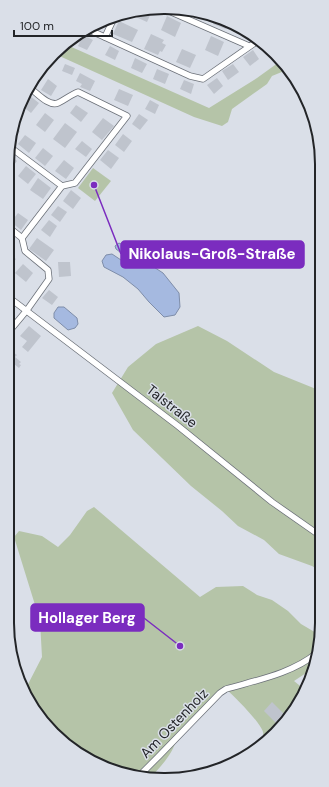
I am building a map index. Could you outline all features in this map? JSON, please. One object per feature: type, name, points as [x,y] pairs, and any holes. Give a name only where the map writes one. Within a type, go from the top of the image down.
[{"type":"street","points":[[176,14],[249,46]]},
{"type":"street","points":[[105,37],[111,24]]},
{"type":"street","points":[[94,32],[190,76],[203,78],[254,43]]},
{"type":"street","points":[[22,238],[62,186],[76,183],[127,116],[78,92],[56,104],[51,104],[33,91]]},
{"type":"street","points":[[14,150],[62,186]]},
{"type":"street","points":[[14,232],[22,238],[24,251],[48,270],[49,279],[14,326]]},
{"type":"street","name":"Talstraße","points":[[14,301],[178,426],[272,502],[315,532]]},
{"type":"street","name":"Am Ostenholz","points":[[143,772],[220,693],[226,689],[285,672],[311,657]]},
{"type":"green space","points":[[71,47],[209,108],[277,64],[283,72],[272,76],[267,84],[232,109],[228,122],[222,126],[194,117],[60,56]]},
{"type":"green space","points":[[93,168],[111,181],[95,201],[78,188]]},
{"type":"green space","points":[[198,326],[227,341],[274,372],[315,389],[315,568],[279,554],[264,540],[238,526],[191,486],[133,430],[112,393],[128,367],[156,344]]},
{"type":"green space","points":[[94,507],[200,597],[216,587],[243,586],[257,595],[272,600],[288,611],[301,624],[315,632],[306,673],[294,681],[301,686],[295,698],[278,722],[264,736],[263,737],[263,732],[257,722],[226,689],[177,738],[169,755],[154,773],[126,768],[107,762],[81,748],[65,736],[51,722],[39,706],[28,685],[42,657],[40,621],[14,537],[19,531],[42,536],[58,547],[70,535],[87,511]]},
{"type":"water","points":[[119,243],[131,249],[143,260],[163,273],[179,293],[180,307],[175,315],[164,317],[138,289],[123,277],[104,267],[102,261],[106,255],[112,254],[127,264],[130,263],[129,259],[116,249],[115,246]]},
{"type":"water","points":[[58,307],[64,307],[77,318],[78,324],[75,328],[68,330],[54,318],[54,313]]},
{"type":"building","points":[[150,14],[147,22],[136,17]]},
{"type":"building","points":[[167,16],[181,23],[175,37],[161,30]]},
{"type":"building","points":[[119,21],[138,30],[132,42],[113,34]]},
{"type":"building","points":[[214,22],[227,28],[226,29],[213,24]]},
{"type":"building","points":[[151,34],[164,40],[162,43],[166,45],[162,52],[160,51],[158,55],[144,49]]},
{"type":"building","points":[[85,36],[93,40],[87,50],[78,46],[81,39]]},
{"type":"building","points":[[211,36],[224,42],[218,56],[205,50]]},
{"type":"building","points":[[110,46],[119,51],[115,60],[105,55]]},
{"type":"building","points":[[182,49],[196,55],[190,68],[176,62]]},
{"type":"building","points":[[253,50],[259,59],[250,66],[243,57]]},
{"type":"building","points":[[135,58],[147,64],[142,73],[131,68]]},
{"type":"building","points":[[65,64],[75,68],[72,75],[62,71]]},
{"type":"building","points":[[233,64],[239,72],[228,80],[222,71]]},
{"type":"building","points":[[157,69],[169,74],[165,84],[153,79]]},
{"type":"building","points":[[80,73],[95,81],[90,91],[80,87],[82,84],[76,81]]},
{"type":"building","points":[[217,78],[223,86],[214,94],[207,85]]},
{"type":"building","points":[[48,79],[57,86],[51,96],[41,90]]},
{"type":"building","points":[[184,80],[194,84],[191,94],[180,89]]},
{"type":"building","points":[[119,89],[133,95],[128,106],[114,100]]},
{"type":"building","points":[[31,97],[39,103],[31,113],[25,108]]},
{"type":"building","points":[[150,100],[159,105],[155,114],[145,109]]},
{"type":"building","points":[[76,105],[88,113],[81,122],[70,113]]},
{"type":"building","points":[[45,113],[54,120],[45,132],[36,125]]},
{"type":"building","points":[[139,114],[148,120],[140,130],[132,124]]},
{"type":"building","points":[[103,118],[114,126],[102,140],[92,132]]},
{"type":"building","points":[[65,123],[77,132],[65,148],[53,139]]},
{"type":"building","points":[[123,134],[132,141],[124,152],[115,145]]},
{"type":"building","points":[[25,135],[36,143],[29,153],[18,144]]},
{"type":"building","points":[[82,141],[92,149],[86,157],[75,149]]},
{"type":"building","points":[[43,148],[53,156],[45,166],[35,158]]},
{"type":"building","points":[[108,150],[119,158],[111,169],[100,160]]},
{"type":"building","points":[[64,160],[74,168],[66,179],[55,171]]},
{"type":"building","points":[[26,166],[36,174],[28,184],[18,176]]},
{"type":"building","points":[[38,178],[51,188],[43,199],[30,190]]},
{"type":"building","points":[[71,190],[81,198],[73,209],[63,201]]},
{"type":"building","points":[[58,206],[67,212],[60,222],[51,215]]},
{"type":"building","points":[[18,213],[28,220],[21,230],[14,224],[14,218]]},
{"type":"building","points":[[49,220],[57,226],[50,237],[41,230]]},
{"type":"building","points":[[37,238],[54,250],[46,261],[29,249]]},
{"type":"building","points":[[58,262],[70,262],[71,276],[59,277]]},
{"type":"building","points":[[23,264],[33,273],[26,282],[15,273]]},
{"type":"building","points":[[49,290],[58,297],[52,305],[42,298]]},
{"type":"building","points":[[29,326],[41,336],[28,352],[22,347],[27,341],[20,336]]},
{"type":"building","points":[[14,353],[17,355],[15,357],[21,362],[19,364],[21,365],[19,368],[14,364]]},
{"type":"building","points":[[272,702],[284,714],[276,724],[264,711]]},
{"type":"place","name":"Nikolaus-Groß-Straße","points":[[94,185]]},
{"type":"place","name":"Hollager Berg","points":[[180,646]]}]
